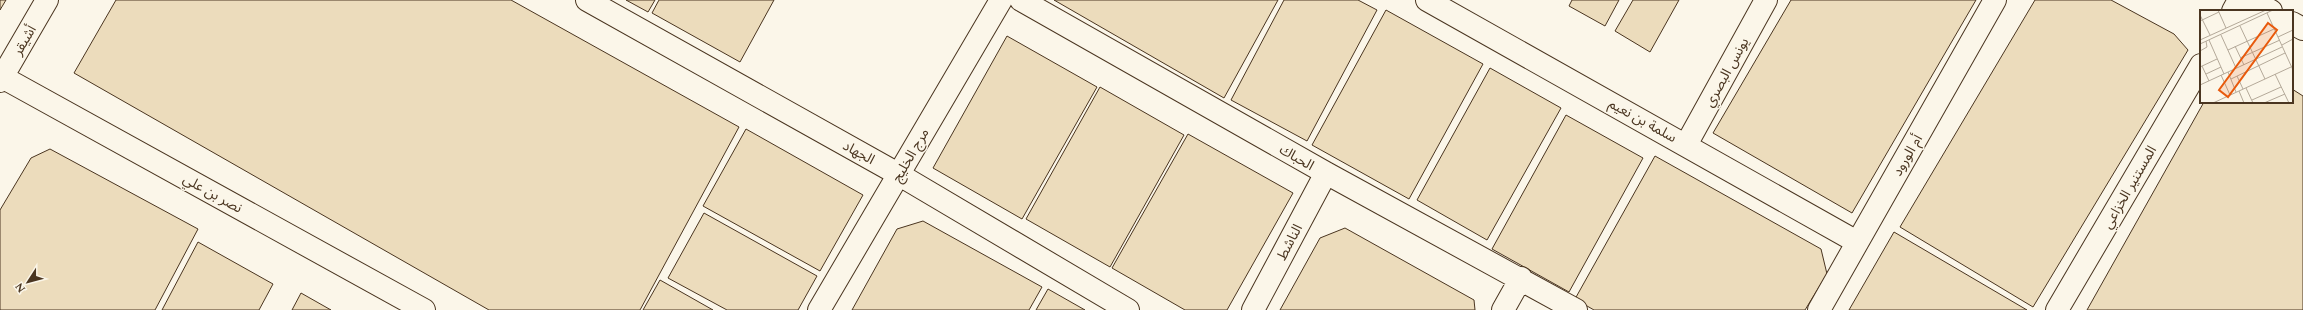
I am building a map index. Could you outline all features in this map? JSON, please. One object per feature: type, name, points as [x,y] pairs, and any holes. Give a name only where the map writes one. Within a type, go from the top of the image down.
[{"type":"street","name":"أشيقر","points":[[1,79],[47,0]]},
{"type":"street","name":"الجهاد","points":[[587,0],[898,174],[1128,310]]},
{"type":"street","name":"مرج الخليج","points":[[820,310],[898,174],[1001,0]]},
{"type":"street","name":"الحباك","points":[[1022,0],[1326,173],[1521,278],[1576,310]]},
{"type":"street","name":"سلمة بن نعيم","points":[[1427,0],[1686,144],[1857,242]]},
{"type":"street","name":"يونس البصري","points":[[1686,144],[1766,0]]},
{"type":"street","name":"أم الورود","points":[[1819,310],[1995,0]]},
{"type":"street","points":[[2234,10],[2239,0]]},
{"type":"street","points":[[2252,0],[2269,10]]},
{"type":"street","points":[[2293,24],[2303,29]]},
{"type":"street","name":"المستنير الخزاعي","points":[[2057,310],[2200,67]]},
{"type":"street","name":"نصر بن علي","points":[[1,79],[424,310]]},
{"type":"street","name":"الناشط","points":[[1253,310],[1326,173]]},
{"type":"street","points":[[1504,310],[1521,278]]},
{"type":"building","points":[[0,0],[6,0],[0,10]]},
{"type":"building","points":[[116,0],[511,0],[739,127],[640,310],[489,310],[74,73]]},
{"type":"building","points":[[626,0],[655,0],[648,12]]},
{"type":"building","points":[[659,0],[774,0],[740,62],[652,13]]},
{"type":"building","points":[[1054,0],[1278,0],[1224,98]]},
{"type":"building","points":[[1284,0],[1358,0],[1377,10],[1307,141],[1231,100]]},
{"type":"building","points":[[1572,0],[1619,0],[1605,26],[1569,6]]},
{"type":"building","points":[[1633,0],[1679,0],[1650,52],[1615,31]]},
{"type":"building","points":[[1791,0],[1976,0],[1852,213],[1713,133]]},
{"type":"building","points":[[2035,0],[2111,0],[2174,34],[2188,50],[2033,307],[1900,227]]},
{"type":"building","points":[[1386,10],[1483,64],[1409,199],[1312,145]]},
{"type":"building","points":[[1007,36],[1097,87],[1022,219],[933,168]]},
{"type":"building","points":[[1490,68],[1561,108],[1487,240],[1417,200]]},
{"type":"building","points":[[1100,87],[1184,135],[1110,267],[1026,219]]},
{"type":"building","points":[[2293,90],[2303,96],[2303,310],[2087,310],[2203,103],[2293,103]]},
{"type":"building","points":[[1566,115],[1643,158],[1569,292],[1492,249]]},
{"type":"building","points":[[746,129],[863,195],[820,271],[703,206]]},
{"type":"building","points":[[1188,134],[1293,193],[1227,310],[1185,310],[1112,268]]},
{"type":"building","points":[[50,149],[198,229],[155,310],[0,310],[0,210],[31,158]]},
{"type":"building","points":[[1655,156],[1821,249],[1827,274],[1805,310],[1594,310],[1575,299]]},
{"type":"building","points":[[704,213],[817,276],[798,310],[727,310],[668,278]]},
{"type":"building","points":[[923,221],[1042,287],[1029,310],[852,310],[897,229]]},
{"type":"building","points":[[1345,228],[1474,300],[1475,310],[1280,310],[1320,238]]},
{"type":"building","points":[[1894,232],[2027,310],[1849,310]]},
{"type":"building","points":[[198,242],[273,284],[259,310],[162,310]]},
{"type":"building","points":[[660,280],[713,310],[643,310]]},
{"type":"building","points":[[1048,289],[1085,310],[1036,310]]},
{"type":"building","points":[[301,293],[331,310],[292,310]]}]
